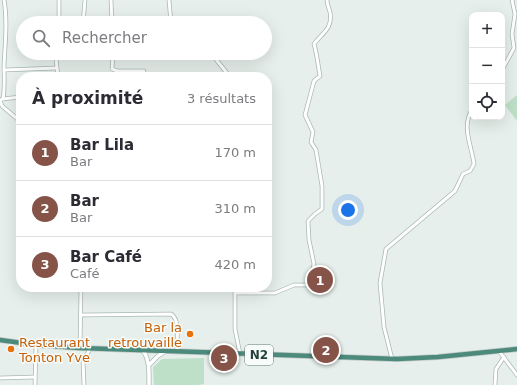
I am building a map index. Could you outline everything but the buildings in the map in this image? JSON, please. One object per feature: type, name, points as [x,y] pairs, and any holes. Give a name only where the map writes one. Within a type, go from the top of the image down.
[{"type":"highway","name":"N2","points":[[0,340],[36,345],[80,348],[392,359],[415,359],[517,349]]},
{"type":"street","points":[[4,0],[6,13],[5,82],[1,107],[16,118]]},
{"type":"street","points":[[59,0],[59,16]]},
{"type":"street","points":[[84,16],[85,0]]},
{"type":"street","points":[[111,0],[112,16]]},
{"type":"street","points":[[170,0],[171,16]]},
{"type":"street","points":[[240,354],[235,329],[235,293],[275,293],[294,285],[309,285],[314,264],[309,240],[308,221],[322,209],[322,186],[316,150],[312,142],[313,132],[305,115],[314,81],[320,76],[314,44],[320,36],[328,30],[330,23],[330,11],[327,7],[327,0]]},
{"type":"street","points":[[505,64],[514,48],[512,34],[515,14],[512,0]]},
{"type":"street","points":[[56,60],[57,72]]},
{"type":"street","points":[[112,60],[112,68],[117,71],[144,71]]},
{"type":"street","points":[[217,60],[226,72]]},
{"type":"street","points":[[4,70],[57,68]]},
{"type":"street","points":[[1,100],[16,98]]},
{"type":"street","points":[[392,359],[384,327],[380,282],[386,249],[455,191],[463,174],[470,171],[474,164],[468,135],[467,121],[469,117]]},
{"type":"street","points":[[80,348],[81,292]]},
{"type":"street","points":[[80,315],[171,314],[177,321],[177,352]]},
{"type":"street","points":[[36,345],[36,385]]},
{"type":"street","points":[[84,385],[83,361],[91,348]]},
{"type":"street","points":[[143,350],[147,356],[150,366],[149,385]]},
{"type":"street","points":[[150,366],[158,356],[166,351]]},
{"type":"street","points":[[499,351],[517,375]]},
{"type":"street","points":[[495,385],[496,369],[504,357]]},
{"type":"street","points":[[0,378],[36,377]]},
{"type":"green space","points":[[517,95],[517,121],[505,105]]},
{"type":"green space","points":[[204,358],[204,384],[154,385],[153,367],[162,359]]},
{"type":"place","name":"Bar Lila","points":[[320,280]]},
{"type":"place","name":"Bar la retrouvaille","points":[[190,334]]},
{"type":"place","name":"Restaurant Tonton Yve","points":[[11,349]]},
{"type":"place","name":"Bar","points":[[326,350]]},
{"type":"place","name":"Bar Café","points":[[224,358]]}]
